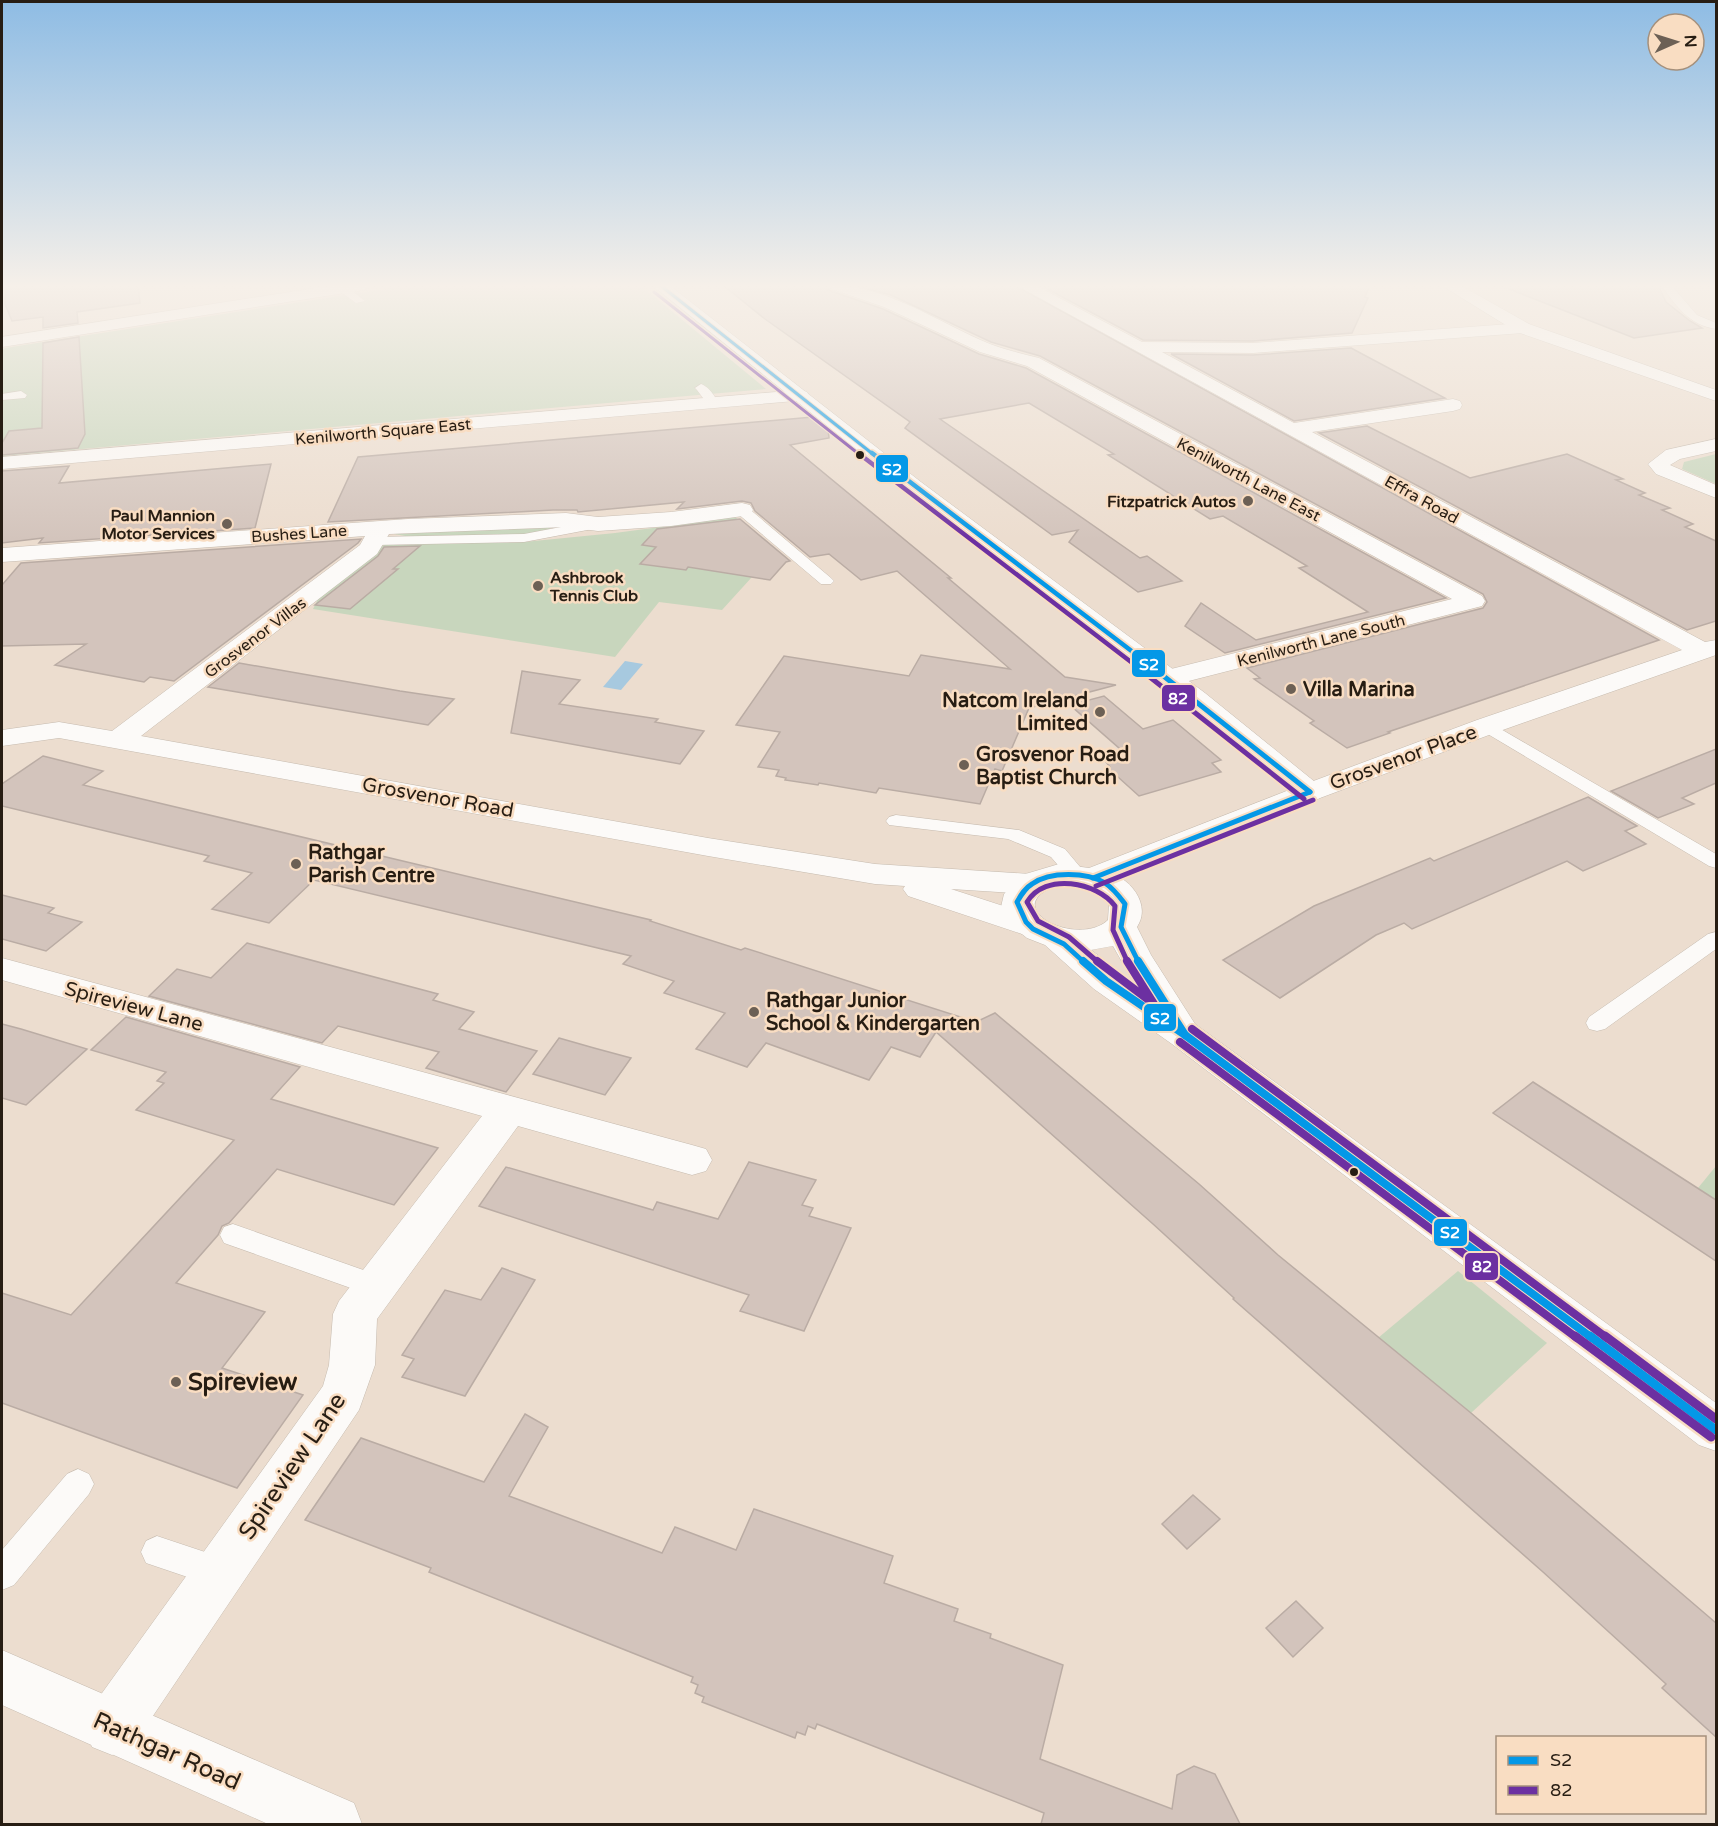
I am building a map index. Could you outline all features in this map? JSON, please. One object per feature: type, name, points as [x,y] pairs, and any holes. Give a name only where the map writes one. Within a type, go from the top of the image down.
[{"type":"street","points":[[767,370],[850,436],[1168,678],[1310,792]]},
{"type":"street","name":"Kenilworth Lane East","points":[[1044,370],[1473,601]]},
{"type":"street","name":"Effra Road","points":[[1183,370],[1710,649]]},
{"type":"street","points":[[1643,370],[1716,396]]},
{"type":"street","name":"Kenilworth Square East","points":[[2,463],[707,396],[800,396]]},
{"type":"street","points":[[1293,429],[1453,405]]},
{"type":"street","points":[[1716,445],[1673,454],[1658,465],[1663,471],[1716,492]]},
{"type":"street","name":"Bushes Lane","points":[[2,555],[378,535],[566,520],[598,524],[671,519],[742,510]]},
{"type":"street","name":"Grosvenor Villas","points":[[120,739],[369,549],[378,535]]},
{"type":"street","name":"Kenilworth Lane South","points":[[1168,678],[1473,601]]},
{"type":"street","name":"Grosvenor Place","points":[[1085,876],[1487,726],[1710,649]]},
{"type":"street","name":"Grosvenor Road","points":[[2,738],[59,730],[120,739],[708,847],[875,874],[1030,884]]},
{"type":"street","name":"Grosvenor Road","points":[[875,874],[1043,932],[1106,981],[1185,1035],[1716,1430]]},
{"type":"street","points":[[1085,876],[1108,885],[1119,894],[1126,905],[1126,916],[1121,927],[1112,935],[1095,941],[1076,942],[1043,932],[1020,914],[1017,903],[1020,893],[1030,884],[1042,877],[1085,876]]},
{"type":"street","name":"Grosvenor Road","points":[[1121,927],[1134,955],[1185,1035]]},
{"type":"street","name":"Spireview Lane","points":[[2,969],[692,1160]]},
{"type":"street","name":"Spireview Lane","points":[[112,1727],[343,1395],[352,1365],[354,1314],[509,1109]]},
{"type":"street","name":"Rathgar Road","points":[[2,1677],[333,1824]]},
{"type":"lane","points":[[2,398],[21,395]]},
{"type":"lane","name":"Bushes Lane","points":[[742,510],[826,581]]},
{"type":"lane","points":[[1487,726],[1716,862]]},
{"type":"lane","points":[[896,821],[1012,834],[1058,853],[1085,876]]},
{"type":"lane","points":[[1597,1023],[1711,949]]},
{"type":"lane","points":[[233,1235],[376,1286]]},
{"type":"lane","points":[[2,1574],[78,1484]]},
{"type":"lane","points":[[157,1552],[220,1572]]},
{"type":"green space","points":[[2,370],[743,370],[766,389],[2,456]]},
{"type":"green space","points":[[1716,454],[1716,484],[1682,469],[1684,462]]},
{"type":"green space","name":"Ashbrook Tennis Club","points":[[735,517],[772,547],[752,577],[722,610],[659,602],[615,657],[313,609],[320,595],[385,544],[524,542]]},
{"type":"green space","points":[[549,527],[552,531],[532,534],[411,537],[394,534],[396,531]]},
{"type":"green space","points":[[1716,1166],[1716,1200],[1698,1188]]},
{"type":"green space","points":[[1458,1271],[1547,1343],[1471,1413],[1378,1338]]},
{"type":"water","points":[[625,661],[643,664],[621,690],[603,687]]},
{"type":"building","points":[[43,370],[81,370],[85,434],[78,448],[2,455],[2,443],[9,431],[42,428]]},
{"type":"building","points":[[837,370],[1030,370],[1446,598],[1225,653],[1185,626],[1201,603],[1256,640],[1368,612],[1299,568],[1307,566],[1223,516],[1210,519],[1108,455],[1114,454],[1029,403],[940,419],[1140,558],[1147,556],[1182,581],[1138,592],[1069,542],[1078,530],[1052,535],[905,428],[910,422]]},
{"type":"building","points":[[1066,370],[1169,370],[1659,640],[1347,748],[1310,723],[1314,721],[1254,679],[1260,678],[1247,668],[1483,608],[1487,602],[1483,594]]},
{"type":"building","points":[[1201,370],[1393,370],[1445,398],[1294,421]]},
{"type":"building","points":[[813,417],[828,429],[829,438],[790,445],[951,578],[948,578],[1065,677],[1116,685],[1029,708],[1002,771],[995,769],[980,804],[879,788],[876,793],[819,783],[818,785],[785,780],[786,778],[776,776],[779,770],[758,767],[780,732],[736,725],[784,656],[909,676],[921,655],[1010,669],[897,571],[861,580],[829,554],[810,557],[755,511],[751,503],[742,501],[677,509],[684,502],[578,512],[577,510],[553,510],[328,522],[358,457]]},
{"type":"building","points":[[1367,426],[1470,478],[1567,454],[1623,479],[1616,480],[1645,493],[1639,495],[1670,508],[1662,510],[1693,524],[1685,527],[1716,541],[1716,621],[1687,630],[1319,433]]},
{"type":"building","points":[[271,464],[255,528],[39,543],[43,538],[2,543],[2,471],[69,466],[59,483]]},
{"type":"building","points":[[740,519],[790,561],[786,562],[770,580],[688,567],[686,570],[640,564],[656,547],[642,545],[657,529]]},
{"type":"building","points":[[361,539],[174,681],[150,677],[144,682],[55,665],[86,644],[2,646],[2,585],[21,563]]},
{"type":"building","points":[[420,546],[393,569],[398,569],[350,609],[315,605],[378,556],[384,547]]},
{"type":"building","points":[[239,663],[454,699],[428,725],[208,687]]},
{"type":"building","points":[[522,671],[580,680],[559,704],[658,719],[655,722],[704,731],[680,764],[511,733]]},
{"type":"building","points":[[1104,696],[1143,729],[1173,720],[1221,760],[1212,763],[1221,772],[1139,796],[1108,768],[1110,767],[1106,762],[1128,756],[1070,705]]},
{"type":"building","points":[[1716,749],[1716,783],[1682,798],[1694,804],[1658,818],[1611,791]]},
{"type":"building","points":[[43,756],[103,771],[83,785],[651,920],[976,1022],[995,1013],[1199,1184],[1278,1255],[1471,1413],[1716,1623],[1716,1737],[1662,1688],[1666,1684],[1543,1572],[1233,1299],[1153,1224],[936,1032],[920,1057],[891,1047],[869,1080],[766,1043],[747,1067],[696,1049],[725,1013],[664,993],[674,981],[623,964],[631,956],[314,880],[269,923],[212,909],[252,873],[204,861],[209,856],[2,806],[2,784]]},
{"type":"building","points":[[1588,797],[1637,826],[1625,831],[1646,844],[1583,871],[1567,861],[1412,929],[1404,923],[1376,935],[1280,998],[1223,960],[1314,906],[1430,858],[1434,861]]},
{"type":"building","points":[[2,895],[54,908],[48,913],[82,922],[46,951],[2,939]]},
{"type":"building","points":[[247,943],[438,994],[433,1000],[474,1012],[459,1029],[537,1051],[506,1092],[426,1068],[439,1052],[338,1026],[322,1043],[149,996],[177,969],[211,978]]},
{"type":"building","points":[[126,1017],[300,1067],[271,1099],[438,1148],[394,1205],[277,1169],[229,1223],[222,1226],[218,1235],[176,1283],[265,1312],[222,1368],[303,1395],[237,1488],[2,1403],[2,1293],[71,1315],[234,1140],[136,1110],[164,1083],[157,1081],[166,1072],[91,1050]]},
{"type":"building","points":[[2,1024],[87,1049],[26,1105],[2,1098]]},
{"type":"building","points":[[559,1038],[631,1058],[605,1095],[533,1074]]},
{"type":"building","points":[[1533,1082],[1716,1200],[1716,1261],[1493,1113]]},
{"type":"building","points":[[749,1162],[816,1180],[802,1205],[813,1208],[809,1216],[851,1228],[804,1331],[740,1311],[749,1295],[479,1206],[506,1167],[653,1210],[657,1202],[718,1219]]},
{"type":"building","points":[[502,1268],[535,1280],[465,1396],[402,1377],[414,1359],[402,1355],[445,1290],[481,1300]]},
{"type":"building","points":[[525,1414],[548,1427],[509,1496],[662,1553],[675,1527],[736,1550],[754,1509],[893,1556],[884,1583],[958,1609],[954,1621],[991,1634],[990,1638],[1063,1665],[1040,1759],[1172,1809],[1177,1775],[1194,1766],[1215,1774],[1240,1824],[1041,1824],[1044,1813],[817,1724],[815,1729],[808,1726],[805,1735],[797,1732],[795,1738],[702,1702],[704,1697],[695,1693],[698,1685],[691,1682],[693,1677],[429,1572],[431,1568],[305,1520],[361,1438],[484,1482]]},
{"type":"building","points":[[1193,1495],[1220,1519],[1187,1549],[1162,1524]]},
{"type":"building","points":[[1296,1601],[1323,1628],[1293,1657],[1266,1628]]},
{"type":"transit line","name":"82","points":[[753,370],[909,493],[1189,706],[1304,799]]},
{"type":"transit line","name":"S2","points":[[768,370],[914,486],[1195,699],[1310,792]]},
{"type":"transit line","name":"S2","points":[[1093,878],[1310,792]]},
{"type":"transit line","name":"82","points":[[1096,886],[1313,800]]},
{"type":"transit line","name":"S2","points":[[1067,875],[1100,881],[1119,895],[1125,904],[1121,927],[1134,955],[1185,1035],[1106,981],[1064,944],[1033,929],[1026,922],[1017,902],[1026,888],[1043,879],[1067,875]]},
{"type":"transit line","name":"82","points":[[1067,884],[1094,889],[1105,895],[1115,906],[1113,930],[1126,960],[1154,1004],[1112,974],[1069,937],[1038,921],[1027,902],[1030,897],[1044,888],[1067,884]]},
{"type":"transit line","name":"82","points":[[1192,1029],[1716,1419]]},
{"type":"transit line","name":"S2","points":[[1185,1035],[1716,1430]]},
{"type":"transit line","name":"82","points":[[1180,1042],[1711,1437]]},
{"type":"place","name":"Fitzpatrick Autos","points":[[1248,501]]},
{"type":"place","name":"Paul Mannion Motor Services","points":[[227,524]]},
{"type":"place","name":"Ashbrook Tennis Club","points":[[538,586]]},
{"type":"place","name":"Villa Marina","points":[[1291,689]]},
{"type":"place","name":"Natcom Ireland Limited","points":[[1100,712]]},
{"type":"place","name":"Grosvenor Road Baptist Church","points":[[964,765]]},
{"type":"place","name":"Rathgar Parish Centre","points":[[296,864]]},
{"type":"place","name":"Rathgar Junior School & Kindergarten","points":[[754,1012]]},
{"type":"place","name":"Spireview","points":[[176,1382]]}]
